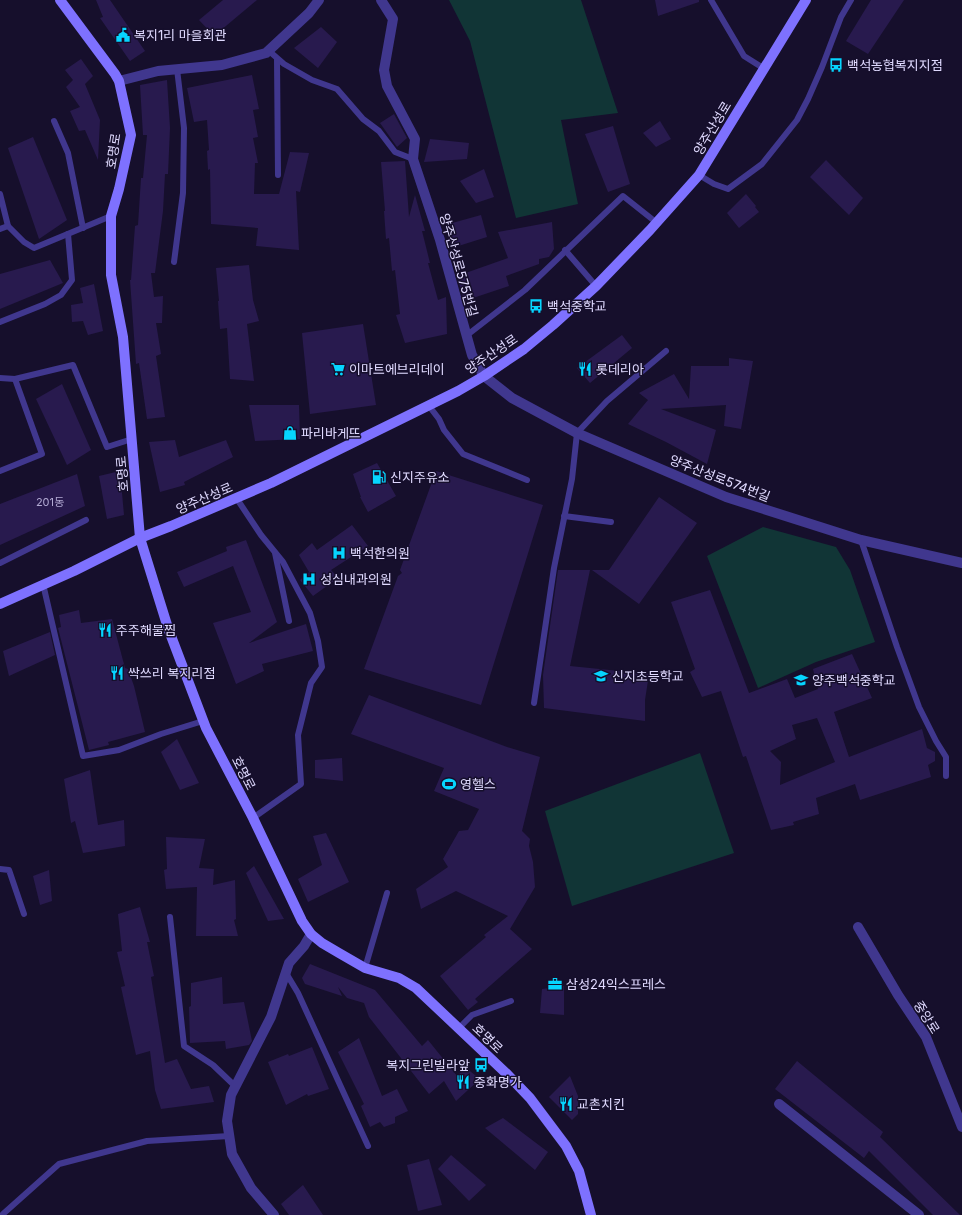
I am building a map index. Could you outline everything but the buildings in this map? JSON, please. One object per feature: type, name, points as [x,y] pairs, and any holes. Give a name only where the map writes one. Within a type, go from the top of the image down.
[{"type":"street","name":"호명로","points":[[60,0],[113,70],[118,81],[131,135],[119,189],[111,216],[111,275],[124,337],[140,538],[168,628],[203,721],[302,921],[312,934],[322,943],[365,968],[400,978],[416,988],[507,1074],[525,1094],[566,1146],[580,1171],[592,1215]]},
{"type":"street","points":[[118,81],[158,70],[222,65],[266,53],[309,13],[319,0]]},
{"type":"street","name":"양주산성로575번길","points":[[381,0],[393,19],[384,70],[387,86],[415,139],[413,159],[440,240],[472,355],[484,376]]},
{"type":"street","name":"양주산성로","points":[[0,604],[87,565],[140,538],[237,499],[429,406],[484,376],[530,344],[596,286],[657,223],[699,175],[763,68],[806,0]]},
{"type":"street","name":"양주산성로574번길","points":[[484,376],[512,398],[577,433],[726,497],[861,540],[962,563]]},
{"type":"street","name":"중앙로","points":[[858,927],[898,995],[926,1037],[962,1127]]},
{"type":"street","points":[[274,1215],[251,1188],[232,1154],[227,1120],[231,1096],[271,1017],[289,963],[312,934]]},
{"type":"street","points":[[779,1104],[919,1215]]},
{"type":"lane","points":[[711,0],[744,56],[763,68]]},
{"type":"lane","points":[[699,175],[714,184],[728,189],[762,164],[797,120],[822,67],[841,17],[851,0]]},
{"type":"lane","points":[[269,50],[284,64],[312,80],[336,89],[363,120],[378,131],[395,152],[413,159]]},
{"type":"lane","points":[[277,59],[278,175]]},
{"type":"lane","points":[[174,262],[183,186],[184,128],[177,69]]},
{"type":"lane","points":[[54,121],[68,152],[83,228]]},
{"type":"lane","points":[[0,194],[8,226],[24,242],[34,248],[111,216]]},
{"type":"lane","points":[[466,336],[525,290],[623,196],[657,223]]},
{"type":"lane","points":[[0,229],[8,226]]},
{"type":"lane","points":[[0,322],[45,304],[62,295],[72,280],[68,234]]},
{"type":"lane","points":[[565,250],[596,286]]},
{"type":"lane","points":[[534,703],[554,568],[572,478],[577,433],[607,401],[666,351]]},
{"type":"lane","points":[[0,378],[15,379],[73,365],[107,447],[132,439]]},
{"type":"lane","points":[[0,471],[42,454],[15,379]]},
{"type":"lane","points":[[429,406],[439,419],[444,430],[463,454],[527,480]]},
{"type":"lane","points":[[237,499],[261,534],[283,562],[310,613],[318,641],[322,667],[311,683],[298,735],[301,784],[252,818]]},
{"type":"lane","points":[[564,516],[611,522]]},
{"type":"lane","points":[[0,563],[86,520]]},
{"type":"lane","points":[[861,540],[919,707],[946,757],[946,776]]},
{"type":"lane","points":[[274,551],[289,621]]},
{"type":"lane","points":[[43,584],[83,756],[119,750],[203,721]]},
{"type":"lane","points":[[0,869],[9,870],[24,914]]},
{"type":"lane","points":[[365,968],[387,893]]},
{"type":"lane","points":[[170,916],[184,1046],[213,1064],[236,1087]]},
{"type":"lane","points":[[286,973],[298,993],[368,1146]]},
{"type":"lane","points":[[459,1028],[472,1015],[511,1001]]},
{"type":"lane","points":[[3,1214],[59,1164],[147,1141],[229,1136]]},
{"type":"green space","points":[[449,0],[581,0],[618,113],[561,120],[578,204],[516,218],[470,41]]},
{"type":"green space","points":[[763,527],[836,547],[850,570],[875,642],[816,662],[758,688],[707,556]]},
{"type":"green space","points":[[700,753],[734,853],[572,906],[545,811]]},
{"type":"place","name":"복지1리 마을회관","points":[[123,35]]},
{"type":"place","name":"백석농협복지지점","points":[[836,65]]},
{"type":"place","name":"백석중학교","points":[[536,306]]},
{"type":"place","name":"이마트에브리데이","points":[[338,369]]},
{"type":"place","name":"롯데리아","points":[[585,369]]},
{"type":"place","name":"파리바게뜨","points":[[290,433]]},
{"type":"place","name":"신지주유소","points":[[379,477]]},
{"type":"place","name":"백석한의원","points":[[339,553]]},
{"type":"place","name":"성심내과의원","points":[[309,579]]},
{"type":"place","name":"주주해물찜","points":[[105,630]]},
{"type":"place","name":"싹쓰리 복지리점","points":[[117,673]]},
{"type":"place","name":"신지초등학교","points":[[601,676]]},
{"type":"place","name":"양주백석중학교","points":[[801,680]]},
{"type":"place","name":"영헬스","points":[[449,784]]},
{"type":"place","name":"삼성24익스프레스","points":[[555,984]]},
{"type":"place","name":"복지그린빌라앞","points":[[481,1065]]},
{"type":"place","name":"중화명가","points":[[463,1082]]},
{"type":"place","name":"교촌치킨","points":[[566,1104]]}]
